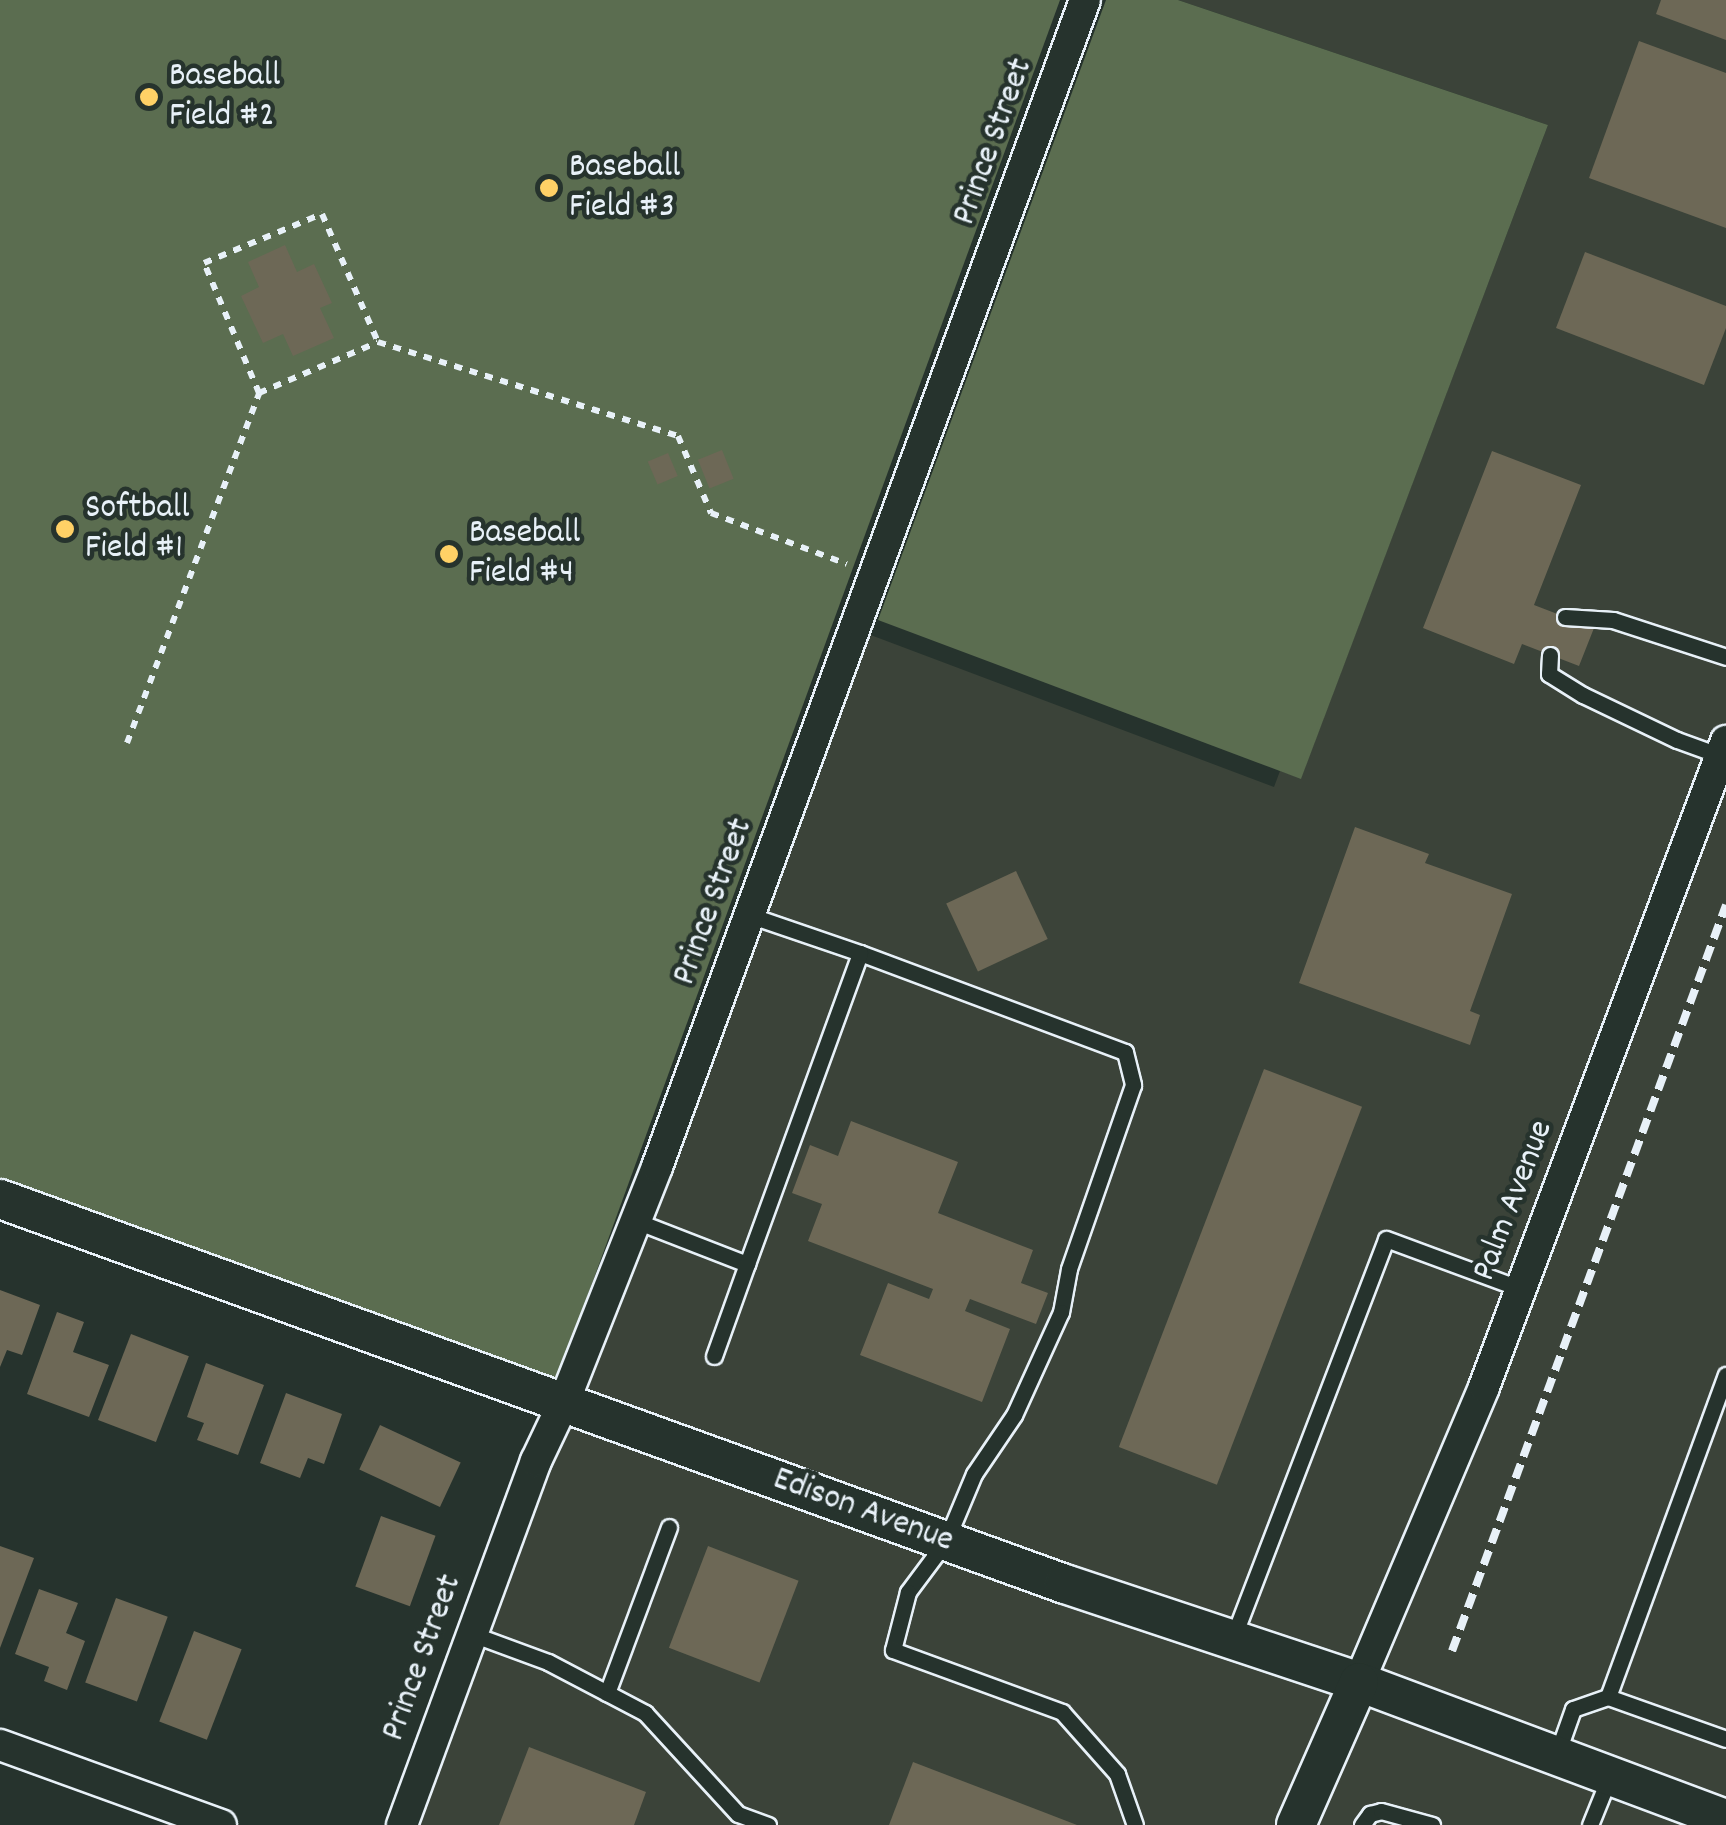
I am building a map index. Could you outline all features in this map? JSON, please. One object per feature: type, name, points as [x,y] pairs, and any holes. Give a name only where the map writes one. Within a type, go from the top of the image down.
[{"type":"street","name":"Prince Street","points":[[402,1825],[536,1461],[564,1402],[636,1220],[1086,0]]},
{"type":"street","name":"Palm Avenue","points":[[1359,1682],[1521,1289],[1723,748]]},
{"type":"street","name":"Edison Avenue","points":[[0,1199],[946,1541],[1359,1682],[1726,1820]]},
{"type":"street","points":[[1296,1825],[1359,1682]]},
{"type":"street","points":[[0,1745],[221,1825]]},
{"type":"lane","points":[[1565,617],[1613,620],[1726,658]]},
{"type":"lane","points":[[1550,655],[1549,674],[1583,695],[1677,740],[1723,748]]},
{"type":"lane","points":[[749,915],[1125,1052],[1133,1085],[1040,1365],[1014,1416],[974,1474],[946,1541],[908,1592],[893,1650],[1062,1712],[1116,1774],[1135,1825]]},
{"type":"lane","points":[[714,1356],[860,953]]},
{"type":"lane","points":[[636,1220],[747,1264]]},
{"type":"lane","points":[[1232,1640],[1386,1239],[1521,1289]]},
{"type":"lane","points":[[1608,1697],[1726,1375]]},
{"type":"lane","points":[[607,1693],[669,1527]]},
{"type":"lane","points":[[472,1634],[548,1662],[644,1713],[738,1814],[768,1825]]},
{"type":"lane","points":[[1556,1757],[1573,1709],[1608,1697],[1726,1739]]},
{"type":"lane","points":[[1590,1825],[1610,1777]]},
{"type":"lane","points":[[1362,1825],[1370,1814],[1380,1811],[1432,1825]]},
{"type":"path","points":[[127,743],[259,392],[204,263],[322,214],[378,342]]},
{"type":"path","points":[[259,392],[378,342],[678,436],[711,513],[857,568]]},
{"type":"shaded area","points":[[1178,0],[1726,0],[1726,1825],[389,1825],[541,1415],[870,1534],[882,1497],[572,1384],[868,634],[1274,787],[1280,771],[1301,778],[1548,125]]},
{"type":"green space","points":[[0,0],[1060,0],[555,1385],[0,1183]]},
{"type":"green space","points":[[1106,0],[1178,0],[1548,125],[1301,779],[878,620]]},
{"type":"building","points":[[1661,0],[1726,0],[1726,40],[1656,14]]},
{"type":"building","points":[[1639,41],[1726,73],[1726,228],[1589,178]]},
{"type":"building","points":[[285,245],[297,272],[314,264],[332,303],[320,308],[334,338],[293,356],[283,334],[263,343],[241,296],[259,287],[248,262]]},
{"type":"building","points":[[1585,252],[1726,306],[1726,328],[1704,385],[1556,328]]},
{"type":"building","points":[[722,450],[734,479],[710,488],[698,460]]},
{"type":"building","points":[[1492,451],[1581,485],[1534,605],[1594,628],[1579,666],[1522,644],[1514,664],[1423,628]]},
{"type":"building","points":[[668,453],[678,476],[658,485],[648,462]]},
{"type":"building","points":[[1355,827],[1429,854],[1425,863],[1512,894],[1470,1011],[1480,1015],[1470,1045],[1299,983]]},
{"type":"building","points":[[1016,871],[1048,939],[978,972],[946,904]]},
{"type":"building","points":[[1264,1069],[1362,1107],[1217,1485],[1119,1447]]},
{"type":"building","points":[[851,1121],[958,1162],[938,1213],[1033,1250],[1021,1283],[1048,1293],[1036,1324],[970,1299],[965,1311],[1010,1329],[982,1402],[860,1355],[888,1283],[929,1299],[933,1289],[808,1241],[822,1204],[792,1193],[810,1145],[838,1156]]},
{"type":"building","points":[[0,1290],[40,1305],[22,1355],[7,1350],[0,1367]]},
{"type":"building","points":[[57,1312],[84,1322],[73,1352],[109,1365],[89,1417],[27,1394]]},
{"type":"building","points":[[131,1334],[189,1356],[156,1442],[98,1420]]},
{"type":"building","points":[[206,1363],[264,1385],[238,1455],[197,1440],[204,1423],[187,1417]]},
{"type":"building","points":[[286,1393],[342,1414],[324,1464],[308,1458],[300,1478],[260,1463]]},
{"type":"building","points":[[380,1425],[461,1463],[440,1507],[359,1469]]},
{"type":"building","points":[[381,1516],[436,1536],[410,1606],[355,1586]]},
{"type":"building","points":[[0,1546],[34,1558],[0,1648]]},
{"type":"building","points":[[708,1546],[799,1581],[759,1683],[669,1648]]},
{"type":"building","points":[[39,1589],[78,1603],[66,1633],[85,1641],[67,1690],[44,1681],[49,1667],[15,1654]]},
{"type":"building","points":[[116,1598],[168,1617],[137,1701],[85,1683]]},
{"type":"building","points":[[194,1631],[242,1649],[207,1740],[159,1722]]},
{"type":"building","points":[[529,1747],[646,1792],[634,1825],[499,1825]]},
{"type":"building","points":[[913,1762],[1077,1825],[889,1825]]},
{"type":"railway","points":[[1452,1651],[1726,905]]},
{"type":"place","name":"Baseball Field #2","points":[[149,97]]},
{"type":"place","name":"Baseball Field #3","points":[[549,188]]},
{"type":"place","name":"Softball Field #1","points":[[65,529]]},
{"type":"place","name":"Baseball Field #4","points":[[449,554]]}]
